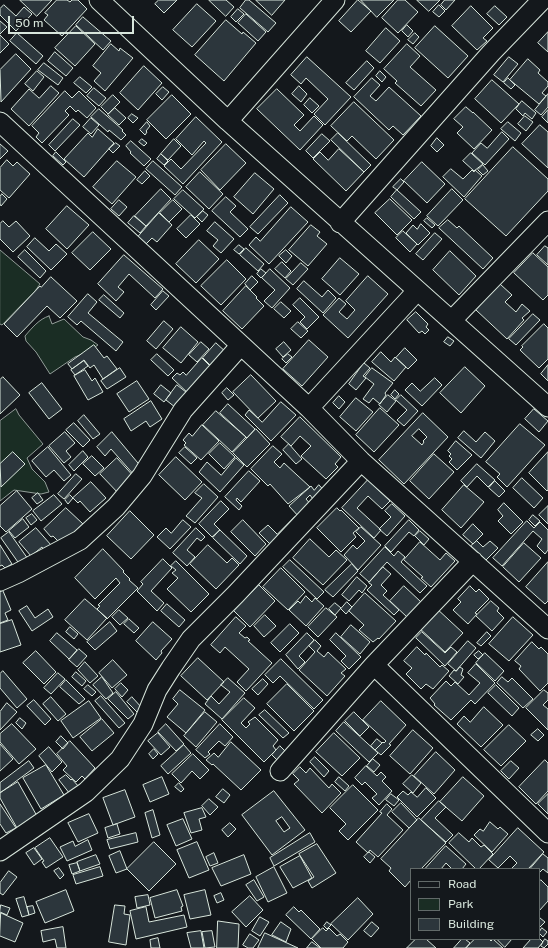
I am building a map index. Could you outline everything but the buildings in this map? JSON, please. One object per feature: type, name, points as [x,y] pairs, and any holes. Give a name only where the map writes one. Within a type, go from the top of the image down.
[{"type":"street","points":[[99,0],[228,121],[548,407]]},
{"type":"street","points":[[228,121],[334,0]]},
{"type":"street","points":[[340,222],[491,53],[542,0]]},
{"type":"street","points":[[0,122],[309,408],[362,461],[548,629]]},
{"type":"street","points":[[452,320],[548,221]]},
{"type":"street","points":[[309,408],[417,290]]},
{"type":"street","points":[[0,581],[80,540],[105,518],[142,476],[183,410],[241,345]]},
{"type":"street","points":[[0,851],[86,792],[120,759],[143,724],[157,690],[192,639],[362,461]]},
{"type":"street","points":[[280,771],[374,665],[473,561]]},
{"type":"street","points":[[374,665],[548,833]]},
{"type":"green space","points":[[0,250],[40,284],[2,325],[0,324]]},
{"type":"green space","points":[[49,316],[52,324],[64,319],[83,337],[98,345],[75,357],[50,374],[36,352],[26,341],[25,336],[45,317]]},
{"type":"green space","points":[[16,409],[19,415],[43,444],[27,458],[32,469],[45,482],[49,492],[41,494],[14,490],[0,501],[0,421]]}]
